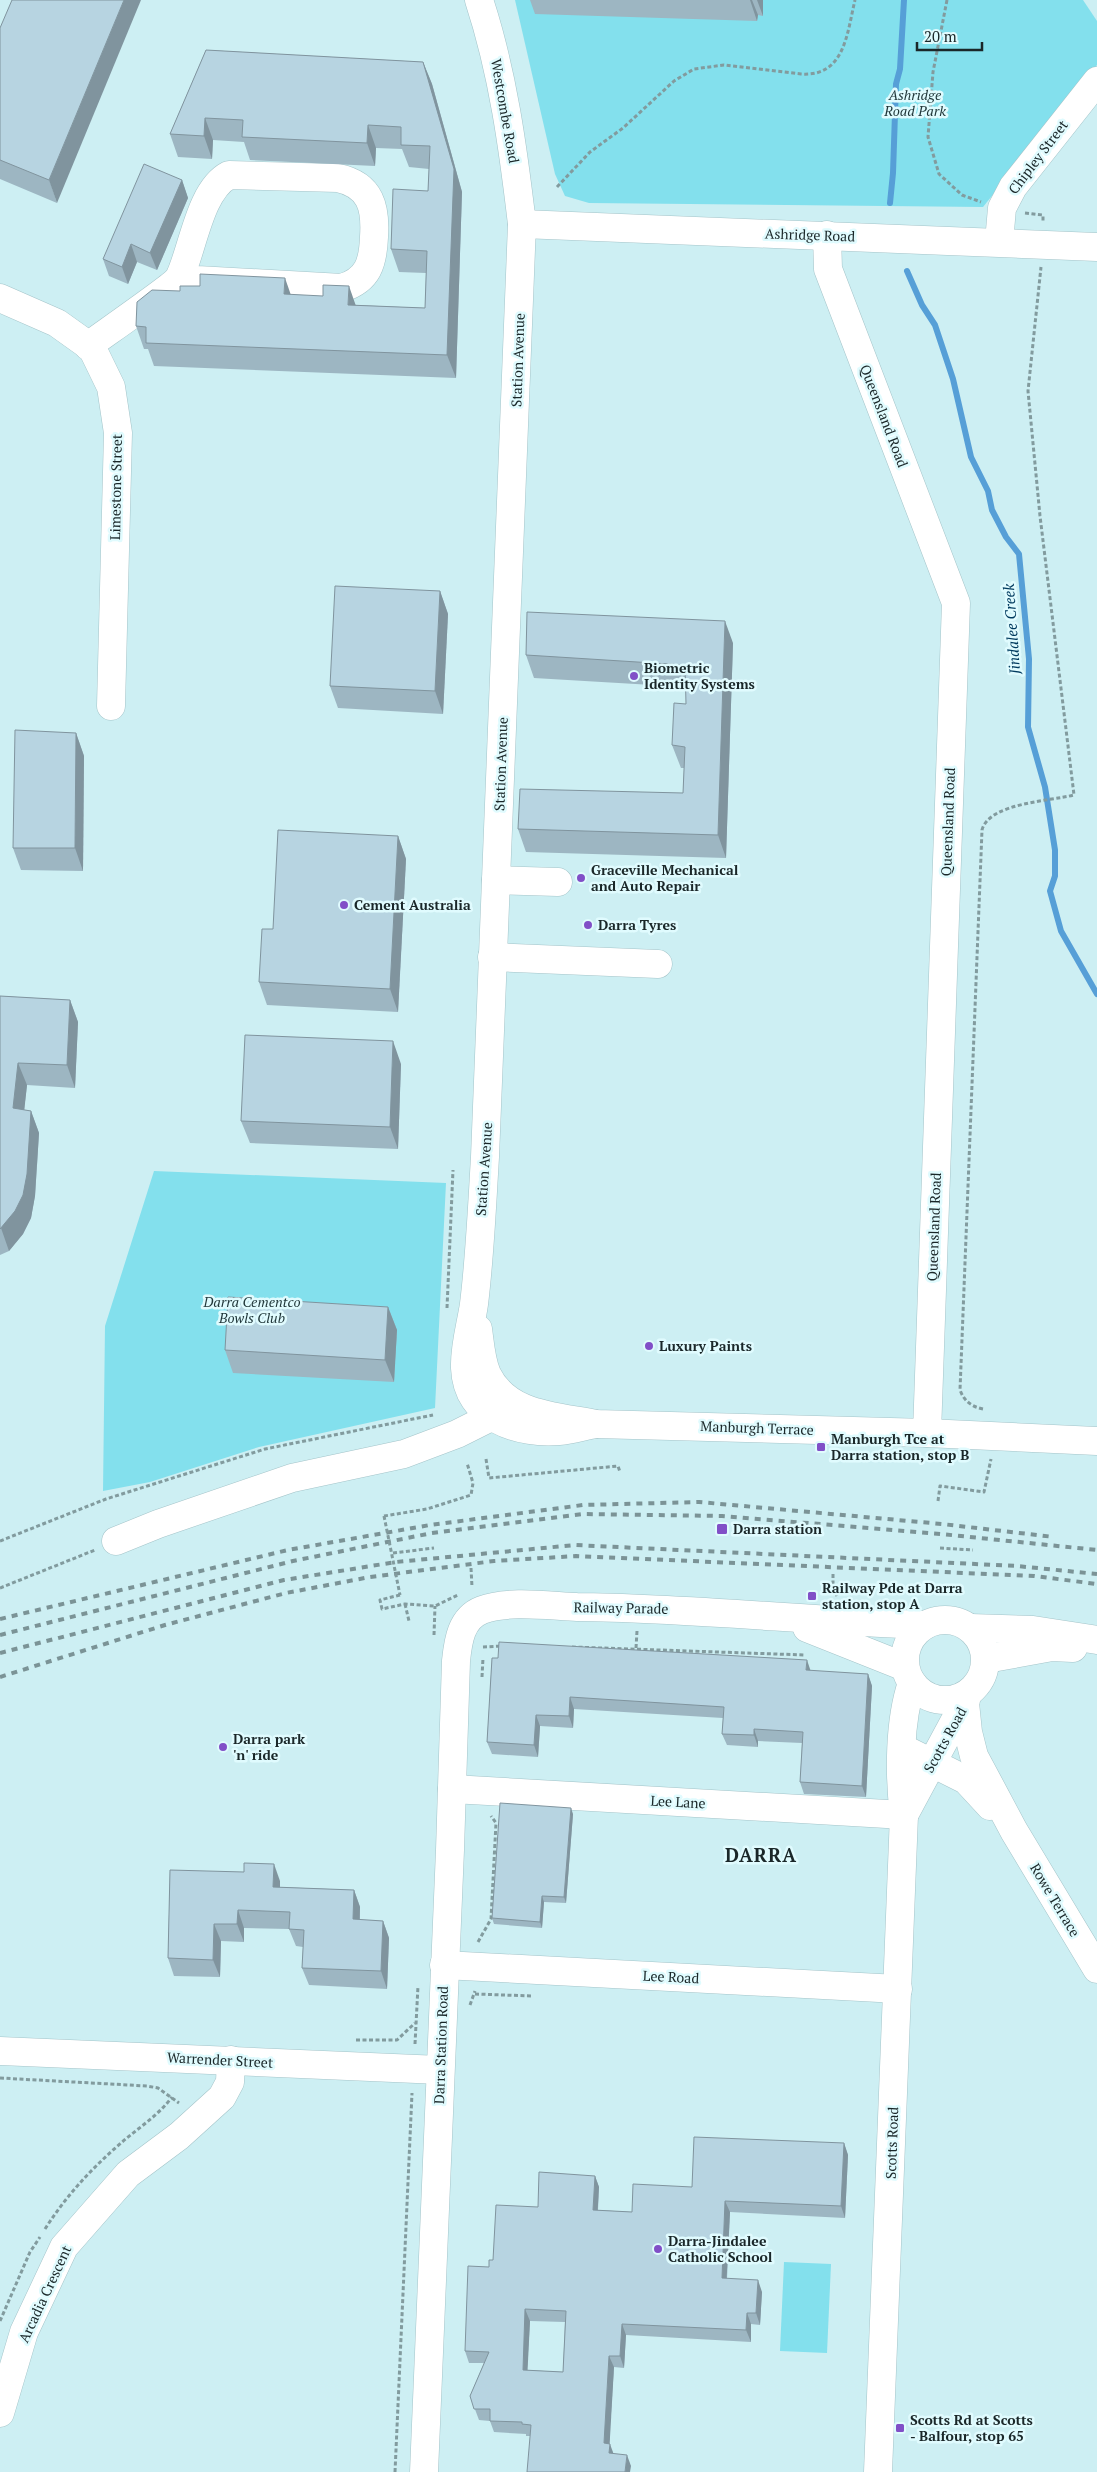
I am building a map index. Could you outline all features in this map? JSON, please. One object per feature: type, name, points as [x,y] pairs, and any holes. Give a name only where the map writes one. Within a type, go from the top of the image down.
[{"type":"street","name":"Westcombe Road","points":[[479,0],[494,45],[512,142],[522,224]]},
{"type":"street","name":"Chipley Street","points":[[999,242],[1002,208],[1013,187],[1097,81]]},
{"type":"street","points":[[88,346],[179,279],[210,192],[220,179],[229,175],[338,178],[350,181],[360,187],[369,197],[375,224],[373,259],[355,284],[342,288],[179,279]]},
{"type":"street","name":"Ashridge Road","points":[[522,224],[1097,247]]},
{"type":"street","name":"Station Avenue","points":[[504,1415],[477,1405],[470,1391],[465,1368],[474,1305],[486,1157],[492,957],[522,224]]},
{"type":"street","name":"Queensland Road","points":[[827,236],[828,269],[956,603],[927,1433]]},
{"type":"street","name":"Limestone Street","points":[[0,298],[57,323],[92,348],[111,387],[118,432],[111,706]]},
{"type":"street","points":[[496,880],[558,882]]},
{"type":"street","points":[[492,957],[658,964]]},
{"type":"street","points":[[116,1541],[158,1524],[292,1478],[404,1454],[504,1415]]},
{"type":"street","name":"Manburgh Terrace","points":[[504,1415],[536,1431],[561,1431],[596,1424],[927,1433],[1097,1441]]},
{"type":"street","name":"Railway Parade","points":[[468,1621],[482,1610],[506,1606],[638,1608],[859,1623],[925,1625]]},
{"type":"street","name":"Railway Parade","points":[[778,1617],[909,1675]]},
{"type":"street","points":[[970,1628],[978,1636],[986,1659],[984,1672],[979,1683],[968,1698],[946,1700],[932,1698],[921,1692],[909,1675],[905,1655],[915,1632],[925,1625],[948,1619],[970,1628],[1027,1629],[1097,1640]]},
{"type":"street","name":"Darra Station Road","points":[[424,2472],[456,1660],[458,1638],[468,1621]]},
{"type":"street","points":[[986,1659],[1052,1647],[1097,1649]]},
{"type":"street","name":"Scotts Road","points":[[878,2472],[904,1815],[902,1748],[904,1704],[909,1675]]},
{"type":"street","name":"Scotts Road","points":[[904,1815],[968,1698]]},
{"type":"street","name":"Rowe Terrace","points":[[968,1698],[968,1732],[974,1756],[1014,1831],[1097,1969]]},
{"type":"street","name":"Rowe Terrace","points":[[902,1748],[966,1780],[1014,1831]]},
{"type":"street","name":"Lee Lane","points":[[452,1789],[904,1815]]},
{"type":"street","name":"Lee Road","points":[[444,1965],[898,1989]]},
{"type":"street","name":"Warrender Street","points":[[0,2051],[440,2070]]},
{"type":"street","name":"Arcadia Crescent","points":[[0,2413],[24,2332],[64,2247],[128,2174],[179,2136],[222,2097],[230,2082],[231,2060]]},
{"type":"path","points":[[558,186],[590,152],[624,128],[674,81],[694,69],[724,65],[811,75],[824,71],[840,57],[855,0]]},
{"type":"path","points":[[947,0],[933,72],[928,137],[939,174],[962,196],[986,204]]},
{"type":"path","points":[[1020,213],[1043,215],[1042,224]]},
{"type":"path","points":[[993,1410],[976,1408],[963,1398],[960,1390],[982,830],[990,817],[1019,806],[1074,795],[1040,516],[1028,391],[1041,272]]},
{"type":"path","points":[[446,1317],[453,1170]]},
{"type":"path","points":[[0,1542],[106,1500],[265,1449],[440,1413]]},
{"type":"path","points":[[938,1501],[940,1486],[984,1492],[991,1458]]},
{"type":"path","points":[[486,1459],[489,1478],[618,1466],[620,1472]]},
{"type":"path","points":[[460,1593],[434,1606],[405,1604],[382,1609],[380,1600],[400,1595],[384,1516],[427,1509],[471,1495],[474,1483],[467,1463]]},
{"type":"path","points":[[0,1588],[116,1541]]},
{"type":"path","points":[[393,1554],[434,1548]]},
{"type":"path","points":[[940,1548],[973,1550]]},
{"type":"path","points":[[467,1590],[474,1587],[471,1568]]},
{"type":"path","points":[[405,1604],[409,1621]]},
{"type":"path","points":[[434,1606],[434,1636]]},
{"type":"path","points":[[482,1683],[483,1646],[512,1646]]},
{"type":"path","points":[[569,1647],[815,1656]]},
{"type":"path","points":[[470,2008],[470,2000],[475,1994],[477,1944],[491,1919],[496,1824],[485,1807],[485,1791]]},
{"type":"path","points":[[395,2472],[418,1984]]},
{"type":"path","points":[[0,2078],[158,2088],[177,2100],[191,2124]]},
{"type":"green space","name":"Ashridge Road Park","points":[[515,0],[1083,0],[1097,21],[1097,65],[983,207],[589,203],[565,196],[555,174]]},
{"type":"green space","name":"Darra Cementco Bowls Club","points":[[154,1171],[446,1183],[435,1408],[259,1447],[150,1482],[103,1491],[105,1326]]},
{"type":"green space","points":[[784,2262],[831,2264],[827,2353],[780,2351]]},
{"type":"building","points":[[12,0],[124,0],[49,180],[0,160],[0,28]]},
{"type":"building","points":[[206,50],[423,62],[454,169],[447,355],[146,343],[146,327],[136,326],[137,302],[152,290],[180,291],[180,286],[200,286],[200,274],[285,278],[284,294],[323,296],[323,285],[349,286],[348,305],[425,308],[427,251],[391,249],[393,189],[428,191],[430,146],[401,145],[401,127],[368,125],[367,143],[242,137],[243,120],[205,118],[204,136],[170,134]]},
{"type":"building","points":[[144,164],[182,180],[150,253],[131,244],[122,267],[103,259]]},
{"type":"building","points":[[335,586],[440,591],[435,691],[330,686]]},
{"type":"building","points":[[527,612],[725,621],[718,835],[518,829],[520,789],[683,793],[685,747],[672,745],[674,703],[686,704],[685,665],[526,655]]},
{"type":"building","points":[[15,730],[76,733],[75,848],[13,848]]},
{"type":"building","name":"Cement Australia","points":[[278,830],[398,836],[390,989],[259,982],[262,929],[273,929]]},
{"type":"building","points":[[0,996],[70,1000],[67,1065],[18,1063],[13,1108],[31,1111],[27,1174],[23,1195],[15,1211],[0,1229]]},
{"type":"building","points":[[245,1035],[393,1041],[390,1127],[241,1121]]},
{"type":"building","points":[[228,1297],[388,1307],[385,1360],[225,1350]]},
{"type":"building","points":[[499,1642],[807,1660],[806,1670],[868,1674],[862,1786],[800,1782],[803,1732],[754,1729],[754,1735],[722,1734],[724,1707],[570,1697],[569,1716],[536,1715],[534,1745],[487,1742],[492,1658],[498,1658]]},
{"type":"building","points":[[500,1803],[571,1808],[564,1897],[542,1896],[540,1922],[492,1918]]},
{"type":"building","points":[[244,1863],[274,1864],[273,1887],[354,1890],[353,1919],[383,1921],[381,1971],[302,1968],[304,1930],[289,1929],[290,1912],[238,1910],[237,1924],[214,1924],[213,1960],[168,1958],[170,1870],[244,1872]]},
{"type":"building","points":[[694,2137],[844,2143],[841,2206],[725,2201],[722,2278],[758,2280],[756,2313],[747,2313],[746,2330],[622,2324],[620,2356],[609,2356],[604,2443],[610,2444],[609,2453],[627,2455],[625,2472],[527,2472],[531,2425],[522,2424],[522,2422],[490,2421],[490,2409],[474,2409],[470,2396],[489,2352],[465,2351],[468,2266],[489,2267],[489,2260],[493,2260],[496,2205],[538,2207],[539,2172],[595,2176],[593,2210],[632,2212],[633,2184],[692,2187]],"holes":[[[525,2309],[566,2311],[563,2372],[523,2370]]]},
{"type":"waterway","name":"Jindalee Creek","points":[[890,203],[896,84],[900,69],[904,0]]},
{"type":"waterway","name":"Jindalee Creek","points":[[907,271],[922,305],[935,325],[953,379],[971,457],[988,491],[992,510],[1006,537],[1019,554],[1029,659],[1028,727],[1045,787],[1055,850],[1055,876],[1050,891],[1061,931],[1097,994]]},
{"type":"railway","points":[[0,1619],[288,1550],[430,1525],[583,1505],[699,1502],[942,1524],[1054,1537]]},
{"type":"railway","points":[[0,1635],[293,1561],[432,1533],[583,1514],[722,1516],[941,1534],[1097,1550]]},
{"type":"railway","points":[[0,1653],[284,1580],[396,1562],[575,1545],[1017,1566],[1097,1574]]},
{"type":"railway","points":[[0,1677],[165,1625],[286,1593],[370,1577],[494,1561],[576,1556],[1034,1576],[1097,1584]]},
{"type":"place","name":"Biometric Identity Systems","points":[[634,676]]},
{"type":"place","name":"Graceville Mechanical and Auto Repair","points":[[581,878]]},
{"type":"place","name":"Cement Australia","points":[[344,905]]},
{"type":"place","name":"Darra Tyres","points":[[588,925]]},
{"type":"place","name":"Luxury Paints","points":[[649,1346]]},
{"type":"place","name":"Manburgh Tce at Darra station, stop B","points":[[821,1447]]},
{"type":"place","name":"Darra station","points":[[722,1529]]},
{"type":"place","name":"Railway Pde at Darra station, stop A","points":[[812,1596]]},
{"type":"place","name":"Darra park 'n' ride","points":[[223,1747]]},
{"type":"place","name":"Darra-Jindalee Catholic School","points":[[658,2249]]},
{"type":"place","name":"Scotts Rd at Scotts - Balfour, stop 65","points":[[900,2428]]},
{"type":"district","name":"DARRA","points":[[761,1855]]}]
